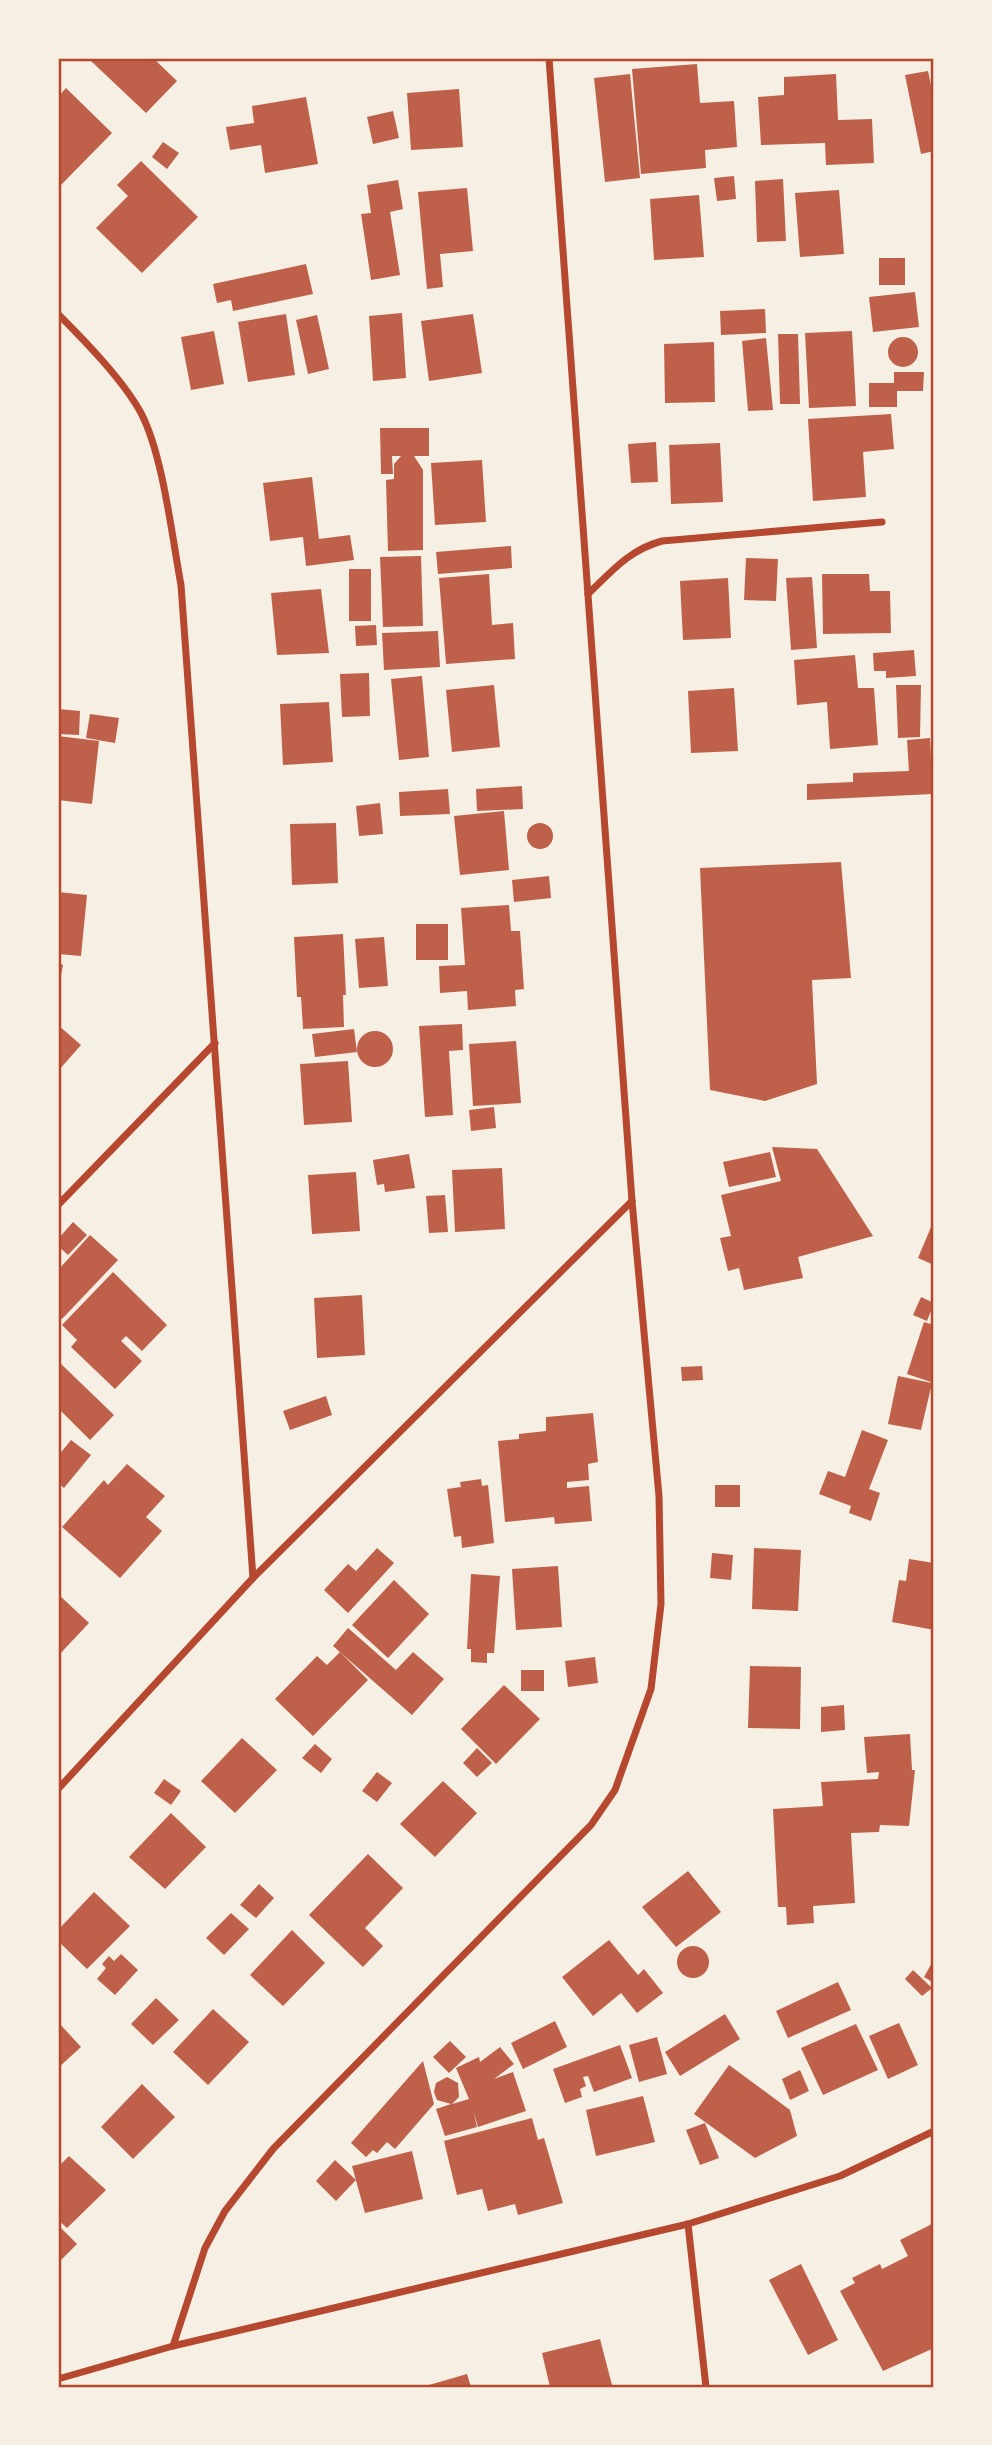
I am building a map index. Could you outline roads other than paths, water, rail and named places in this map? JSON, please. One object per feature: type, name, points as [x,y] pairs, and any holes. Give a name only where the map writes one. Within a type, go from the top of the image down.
[{"type":"street","points":[[173,2346],[194,2276],[225,2211],[273,2149],[591,1825],[615,1790],[651,1689],[661,1604],[659,1496],[632,1201],[549,58]]},
{"type":"street","points":[[58,314],[90,346],[141,413],[159,470],[181,585],[253,1578]]},
{"type":"street","points":[[588,594],[625,556],[642,546],[662,541],[882,522]]},
{"type":"street","points":[[58,1205],[215,1043]]},
{"type":"street","points":[[58,1789],[253,1578],[632,1201]]},
{"type":"street","points":[[58,2379],[173,2346],[688,2224],[840,2176],[934,2131]]},
{"type":"street","points":[[688,2224],[706,2387]]}]
